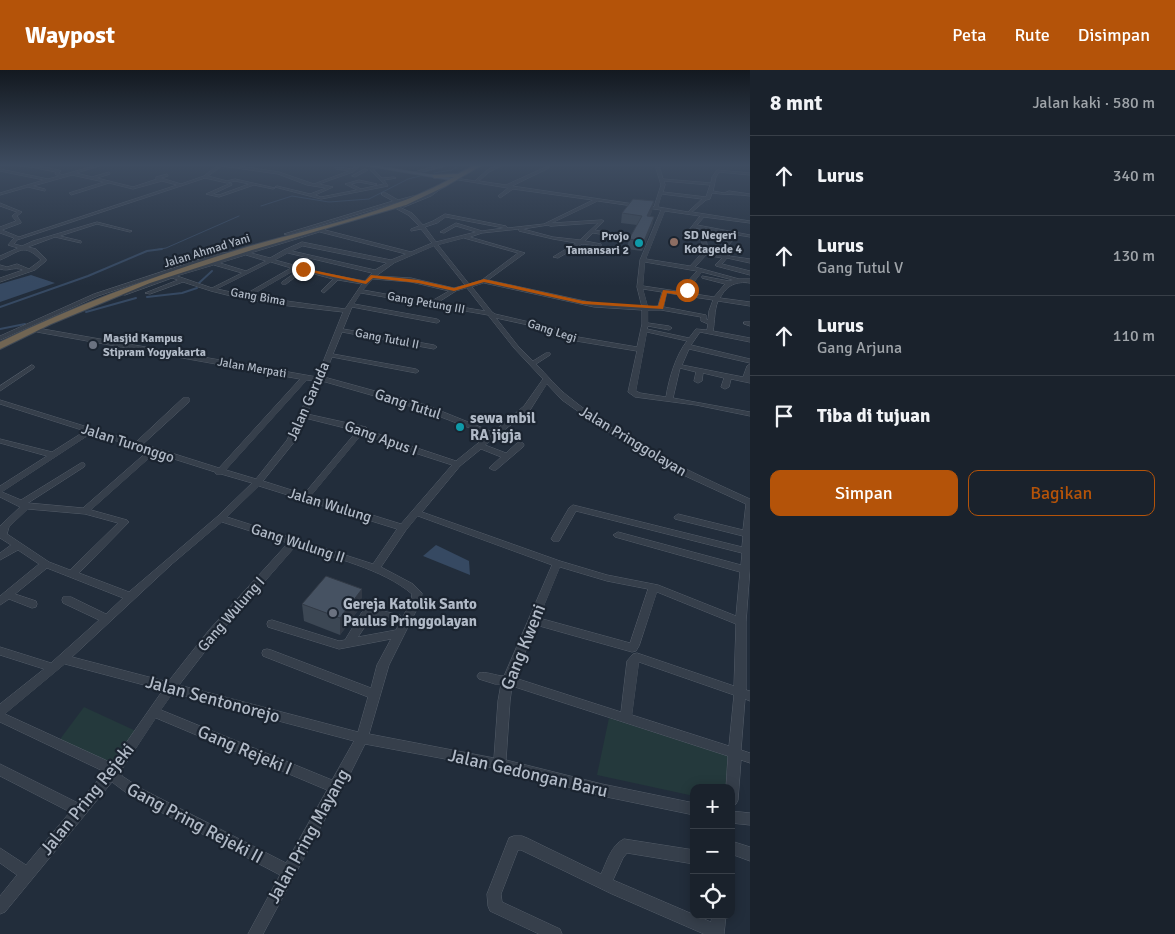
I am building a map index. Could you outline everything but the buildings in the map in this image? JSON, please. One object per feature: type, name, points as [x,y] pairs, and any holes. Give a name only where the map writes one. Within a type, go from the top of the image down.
[{"type":"highway","name":"Jalan Ahmad Yani","points":[[0,347],[81,307],[146,282],[286,240],[389,205]]},
{"type":"highway","name":"Jalan Ahmad Yani","points":[[0,340],[123,287],[399,205]]},
{"type":"street","points":[[0,231],[19,222],[14,216],[20,212],[3,205]]},
{"type":"street","points":[[120,205],[82,218],[130,232]]},
{"type":"street","points":[[0,340],[96,295],[155,274],[391,205]]},
{"type":"street","points":[[0,347],[113,297],[214,262],[392,205]]},
{"type":"street","name":"Jalan Pringgolayan","points":[[398,205],[410,214],[422,227],[493,315],[510,340],[565,398],[606,427],[684,472],[750,504]]},
{"type":"street","name":"Jalan Garuda","points":[[0,711],[53,668],[221,518],[257,483],[287,448],[319,379],[348,308],[371,277],[392,262],[436,244],[482,232],[545,225],[586,205]]},
{"type":"street","points":[[636,205],[750,222]]},
{"type":"street","points":[[689,213],[697,205]]},
{"type":"street","points":[[664,209],[643,260],[640,288],[645,308],[644,327],[632,393],[750,414]]},
{"type":"street","points":[[0,280],[28,270],[44,260],[37,252],[12,245],[17,239],[97,213]]},
{"type":"street","points":[[413,230],[445,215],[553,238],[599,245]]},
{"type":"street","points":[[691,268],[705,250],[704,238],[687,235],[703,215]]},
{"type":"street","points":[[545,225],[602,221],[581,242],[556,257]]},
{"type":"street","points":[[735,234],[739,221]]},
{"type":"street","points":[[0,258],[24,247],[97,223]]},
{"type":"street","points":[[442,232],[457,224],[482,232]]},
{"type":"street","points":[[693,226],[750,236]]},
{"type":"street","points":[[422,227],[522,253],[484,281],[470,287],[454,290],[430,304]]},
{"type":"street","points":[[319,230],[412,254]]},
{"type":"street","points":[[0,231],[16,236],[17,239]]},
{"type":"street","points":[[592,232],[611,235]]},
{"type":"street","points":[[55,236],[79,242]]},
{"type":"street","points":[[286,240],[300,245],[392,262]]},
{"type":"street","points":[[722,251],[729,241]]},
{"type":"street","points":[[214,289],[300,245]]},
{"type":"street","points":[[0,248],[14,252]]},
{"type":"street","points":[[705,250],[722,251],[728,254],[726,256]]},
{"type":"street","points":[[705,250],[750,261]]},
{"type":"street","points":[[286,251],[371,277]]},
{"type":"street","points":[[245,253],[337,278],[371,277],[411,280],[454,290]]},
{"type":"street","points":[[726,256],[718,266],[750,273]]},
{"type":"street","points":[[643,260],[712,271],[736,279],[750,280]]},
{"type":"street","points":[[214,262],[245,272]]},
{"type":"street","points":[[0,267],[7,269],[17,266],[28,270]]},
{"type":"street","points":[[284,283],[300,268]]},
{"type":"street","points":[[246,296],[300,268]]},
{"type":"street","points":[[686,292],[691,281],[701,270]]},
{"type":"street","name":"Gang Bima","points":[[172,276],[214,289],[246,296],[348,308]]},
{"type":"street","points":[[704,277],[728,283]]},
{"type":"street","points":[[324,291],[337,278]]},
{"type":"street","points":[[710,331],[712,323],[711,314],[716,299],[728,283],[736,279]]},
{"type":"street","points":[[148,293],[183,280]]},
{"type":"street","points":[[484,281],[583,302],[661,308],[704,316],[703,320],[712,323]]},
{"type":"street","points":[[640,288],[667,289],[750,304]]},
{"type":"street","points":[[661,308],[667,289]]},
{"type":"street","name":"Gang Petung III","points":[[359,291],[493,315]]},
{"type":"street","name":"Gang Tutul II","points":[[348,308],[437,321]]},
{"type":"street","name":"Gang Legi","points":[[493,315],[552,330],[570,338],[641,350]]},
{"type":"street","points":[[644,327],[669,328]]},
{"type":"street","points":[[644,327],[711,352],[750,361]]},
{"type":"street","name":"Jalan Merpati","points":[[37,330],[319,379]]},
{"type":"street","name":"Gang Tutul II","points":[[340,330],[434,347]]},
{"type":"street","points":[[669,399],[671,384],[688,343],[698,330],[750,340]]},
{"type":"street","points":[[735,345],[740,338]]},
{"type":"street","points":[[711,352],[712,343]]},
{"type":"street","points":[[532,364],[548,354]]},
{"type":"street","points":[[329,355],[416,371]]},
{"type":"street","points":[[679,366],[748,380],[750,366]]},
{"type":"street","points":[[0,389],[32,367]]},
{"type":"street","points":[[698,382],[700,370]]},
{"type":"street","points":[[725,387],[728,376]]},
{"type":"street","points":[[219,472],[305,378]]},
{"type":"street","name":"Gang Tutul","points":[[319,379],[423,406],[494,435]]},
{"type":"street","points":[[362,738],[383,665],[399,633],[402,620],[416,601],[418,593],[409,586],[375,568],[403,528],[457,464],[527,408],[546,380]]},
{"type":"street","points":[[136,446],[186,400]]},
{"type":"street","name":"Jalan Turonggo","points":[[0,402],[257,483]]},
{"type":"street","name":"Gang Apus I","points":[[303,415],[363,430],[390,442],[457,464]]},
{"type":"street","points":[[305,498],[363,430]]},
{"type":"street","points":[[0,490],[91,431]]},
{"type":"street","points":[[0,441],[53,455]]},
{"type":"street","points":[[493,468],[520,445]]},
{"type":"street","points":[[480,446],[507,456]]},
{"type":"street","points":[[85,511],[153,451]]},
{"type":"street","points":[[81,465],[25,505],[2,530],[17,546],[46,564],[131,597]]},
{"type":"street","name":"Jalan Wulung","points":[[257,483],[403,528]]},
{"type":"street","points":[[0,494],[25,505],[85,511],[127,519],[72,574]]},
{"type":"street","points":[[732,784],[734,753],[745,694],[740,622],[747,573],[746,551],[750,504]]},
{"type":"street","points":[[556,539],[573,508],[746,551]]},
{"type":"street","points":[[416,513],[557,563],[607,578],[654,587],[740,622]]},
{"type":"street","points":[[678,517],[747,534]]},
{"type":"street","name":"Gang Wulung II","points":[[221,518],[375,568]]},
{"type":"street","points":[[618,534],[747,573]]},
{"type":"street","name":"Gang Wulung I","points":[[170,688],[213,633],[294,542]]},
{"type":"street","points":[[0,557],[17,546]]},
{"type":"street","name":"Gang Kweni","points":[[500,764],[504,740],[503,697],[532,620],[557,563]]},
{"type":"street","points":[[4,598],[46,564]]},
{"type":"street","points":[[532,620],[632,648],[654,587]]},
{"type":"street","points":[[4,598],[32,604]]},
{"type":"street","points":[[67,600],[107,619]]},
{"type":"street","points":[[348,644],[366,615],[370,612],[402,620]]},
{"type":"street","points":[[272,624],[333,644],[348,644],[399,633]]},
{"type":"street","points":[[80,644],[80,654],[86,663]]},
{"type":"street","points":[[0,651],[53,668]]},
{"type":"street","points":[[268,652],[375,695]]},
{"type":"street","points":[[626,719],[633,661],[637,657],[745,694]]},
{"type":"street","name":"Jalan Sentonorejo","points":[[64,658],[362,738]]},
{"type":"street","points":[[483,676],[495,680],[508,680],[750,758]]},
{"type":"street","name":"Jalan Pring Rejeki","points":[[0,906],[114,770],[170,688]]},
{"type":"street","name":"Gang Rejeki I","points":[[154,712],[336,788]]},
{"type":"street","name":"Gang Pring Rejeki II","points":[[0,717],[114,770],[117,780],[137,793],[288,872]]},
{"type":"street","name":"Jalan Gedongan Baru","points":[[362,738],[500,764],[602,790],[690,808]]},
{"type":"street","name":"Jalan Pring Mayang","points":[[255,934],[362,738]]},
{"type":"street","points":[[0,770],[79,810]]},
{"type":"street","points":[[735,817],[750,819]]},
{"type":"street","points":[[556,934],[495,906],[494,894],[514,843],[522,843],[717,933],[719,919]]},
{"type":"street","points":[[604,882],[618,853],[624,846],[690,856]]},
{"type":"street","points":[[735,848],[750,854]]},
{"type":"street","points":[[0,855],[27,874]]},
{"type":"green space","points":[[84,707],[136,731],[114,760],[108,762],[58,742]]},
{"type":"green space","points":[[609,718],[728,756],[726,784],[690,784],[690,795],[597,775]]},
{"type":"water","points":[[31,275],[55,283],[0,302],[0,284]]},
{"type":"water","points":[[436,545],[469,561],[470,575],[423,556]]},
{"type":"waterway","points":[[154,250],[166,248],[239,216]]},
{"type":"waterway","points":[[0,307],[88,276],[147,251],[162,249]]},
{"type":"waterway","points":[[199,283],[212,271]]},
{"type":"waterway","points":[[147,297],[182,293],[197,288]]},
{"type":"waterway","points":[[86,312],[136,298]]},
{"type":"waterway","points":[[0,329],[25,324]]},
{"type":"place","name":"SD Negeri Kotagede 4","points":[[674,242]]},
{"type":"place","name":"Projo Tamansari 2","points":[[639,243]]},
{"type":"place","name":"Masjid Kampus Stipram Yogyakarta","points":[[93,345]]},
{"type":"place","name":"sewa mbil RA jigja","points":[[460,427]]},
{"type":"place","name":"Gereja Katolik Santo Paulus Pringgolayan","points":[[333,613]]},
{"type":"route","points":[[303,269],[322,275],[366,283],[371,277],[393,278],[418,281],[454,290],[470,287],[484,281],[571,300],[601,305],[645,308],[661,308],[665,291],[685,294],[687,290]]}]
